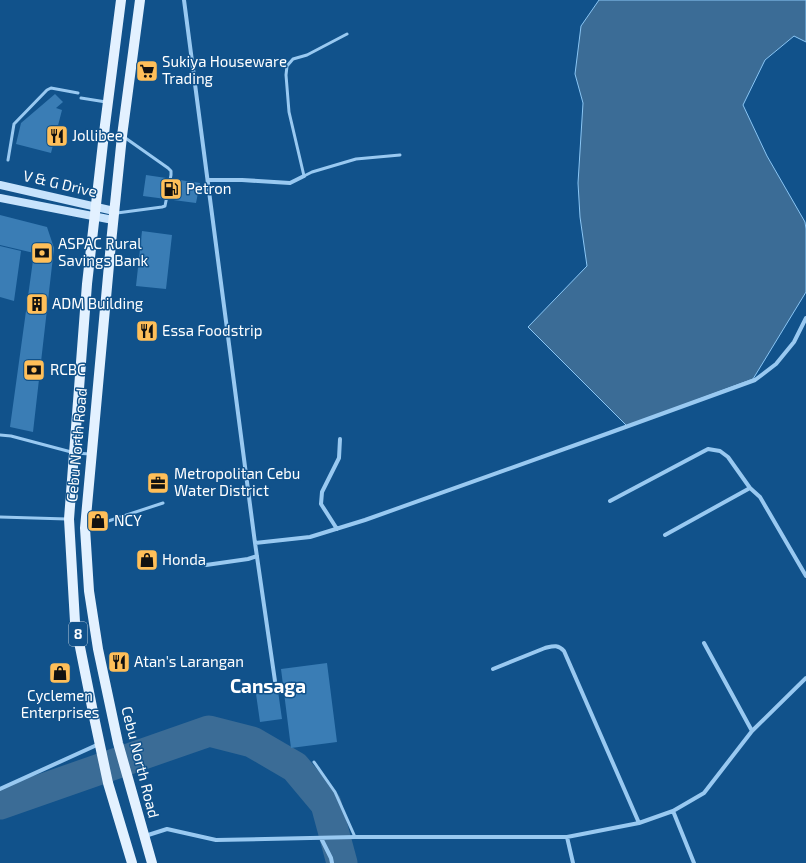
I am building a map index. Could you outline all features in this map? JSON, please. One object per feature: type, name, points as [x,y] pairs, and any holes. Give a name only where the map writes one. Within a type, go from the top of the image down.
[{"type":"main road","name":"Cebu North Road","points":[[121,0],[87,284],[69,519],[75,622],[108,783],[124,841],[132,863]]},
{"type":"main road","name":"Cebu North Road","points":[[140,0],[122,136],[85,528],[89,591],[98,648],[118,743],[152,863]]},
{"type":"street","points":[[184,0],[255,542],[275,681]]},
{"type":"street","points":[[208,180],[242,180],[290,183],[304,176]]},
{"type":"street","name":"V & G Drive","points":[[0,185],[95,212]]},
{"type":"street","name":"V & G Drive","points":[[0,198],[114,215]]},
{"type":"street","points":[[255,542],[310,536],[365,520],[755,380],[776,364],[794,342],[806,318]]},
{"type":"street","points":[[337,528],[321,504],[322,492],[338,458],[340,439]]},
{"type":"street","points":[[610,501],[708,449],[720,451],[728,458],[750,488],[760,497],[806,576]]},
{"type":"street","points":[[665,535],[750,488]]},
{"type":"street","points":[[206,565],[248,559],[257,556]]},
{"type":"street","points":[[704,643],[752,731]]},
{"type":"street","points":[[493,669],[552,646],[558,646],[564,651],[639,823]]},
{"type":"street","points":[[144,836],[167,829],[216,840],[347,837],[567,837],[639,823],[673,811],[704,792],[752,731],[806,678]]},
{"type":"street","points":[[0,789],[100,746]]},
{"type":"street","points":[[673,811],[694,863]]},
{"type":"street","points":[[567,837],[574,863]]},
{"type":"street","points":[[321,838],[332,863]]},
{"type":"lane","points":[[347,34],[307,55],[293,59],[287,66],[286,75],[289,112],[304,176],[312,172],[356,159],[400,155]]},
{"type":"lane","points":[[8,160],[14,124],[48,90],[51,88],[78,94]]},
{"type":"lane","points":[[81,98],[108,102]]},
{"type":"lane","points":[[114,215],[165,206],[171,175],[171,171],[168,168],[122,136]]},
{"type":"lane","points":[[0,435],[11,436],[40,445],[75,453],[92,454]]},
{"type":"lane","points":[[85,528],[163,503]]},
{"type":"lane","points":[[0,517],[69,519]]},
{"type":"lane","points":[[314,762],[335,792],[355,837]]},
{"type":"water","points":[[599,0],[806,0],[806,42],[794,36],[765,60],[743,105],[767,156],[805,222],[806,292],[753,379],[627,426],[528,327],[587,266],[580,217],[578,183],[583,103],[575,74],[581,26]]},
{"type":"building","points":[[55,94],[63,102],[56,108],[62,110],[51,153],[16,144],[21,123]]},
{"type":"building","name":"Petron","points":[[146,175],[200,183],[196,203],[143,196]]},
{"type":"building","name":"ADM Building","points":[[0,215],[47,227],[54,248],[33,432],[10,427],[34,253],[0,245]]},
{"type":"building","points":[[142,231],[172,235],[166,289],[136,286]]},
{"type":"building","points":[[0,246],[21,251],[14,301],[0,297]]},
{"type":"building","points":[[327,663],[337,742],[291,748],[281,669]]},
{"type":"building","points":[[278,691],[282,719],[260,722],[256,694]]},
{"type":"waterway","points":[[0,804],[209,731],[252,742],[295,767],[326,804],[342,863]]},
{"type":"place","name":"Sukiya Houseware Trading","points":[[147,71]]},
{"type":"place","name":"Jollibee","points":[[57,136]]},
{"type":"place","name":"Petron","points":[[171,189]]},
{"type":"place","name":"ASPAC Rural Savings Bank","points":[[42,253]]},
{"type":"place","name":"ADM Building","points":[[37,304]]},
{"type":"place","name":"Essa Foodstrip","points":[[147,331]]},
{"type":"place","name":"RCBC","points":[[34,370]]},
{"type":"place","name":"Metropolitan Cebu Water District","points":[[158,483]]},
{"type":"place","name":"NCY","points":[[98,521]]},
{"type":"place","name":"Honda","points":[[147,560]]},
{"type":"place","name":"Atan's Larangan","points":[[119,662]]},
{"type":"place","name":"Cyclemen Enterprises","points":[[60,673]]},
{"type":"district","name":"Cansaga","points":[[268,686]]}]
